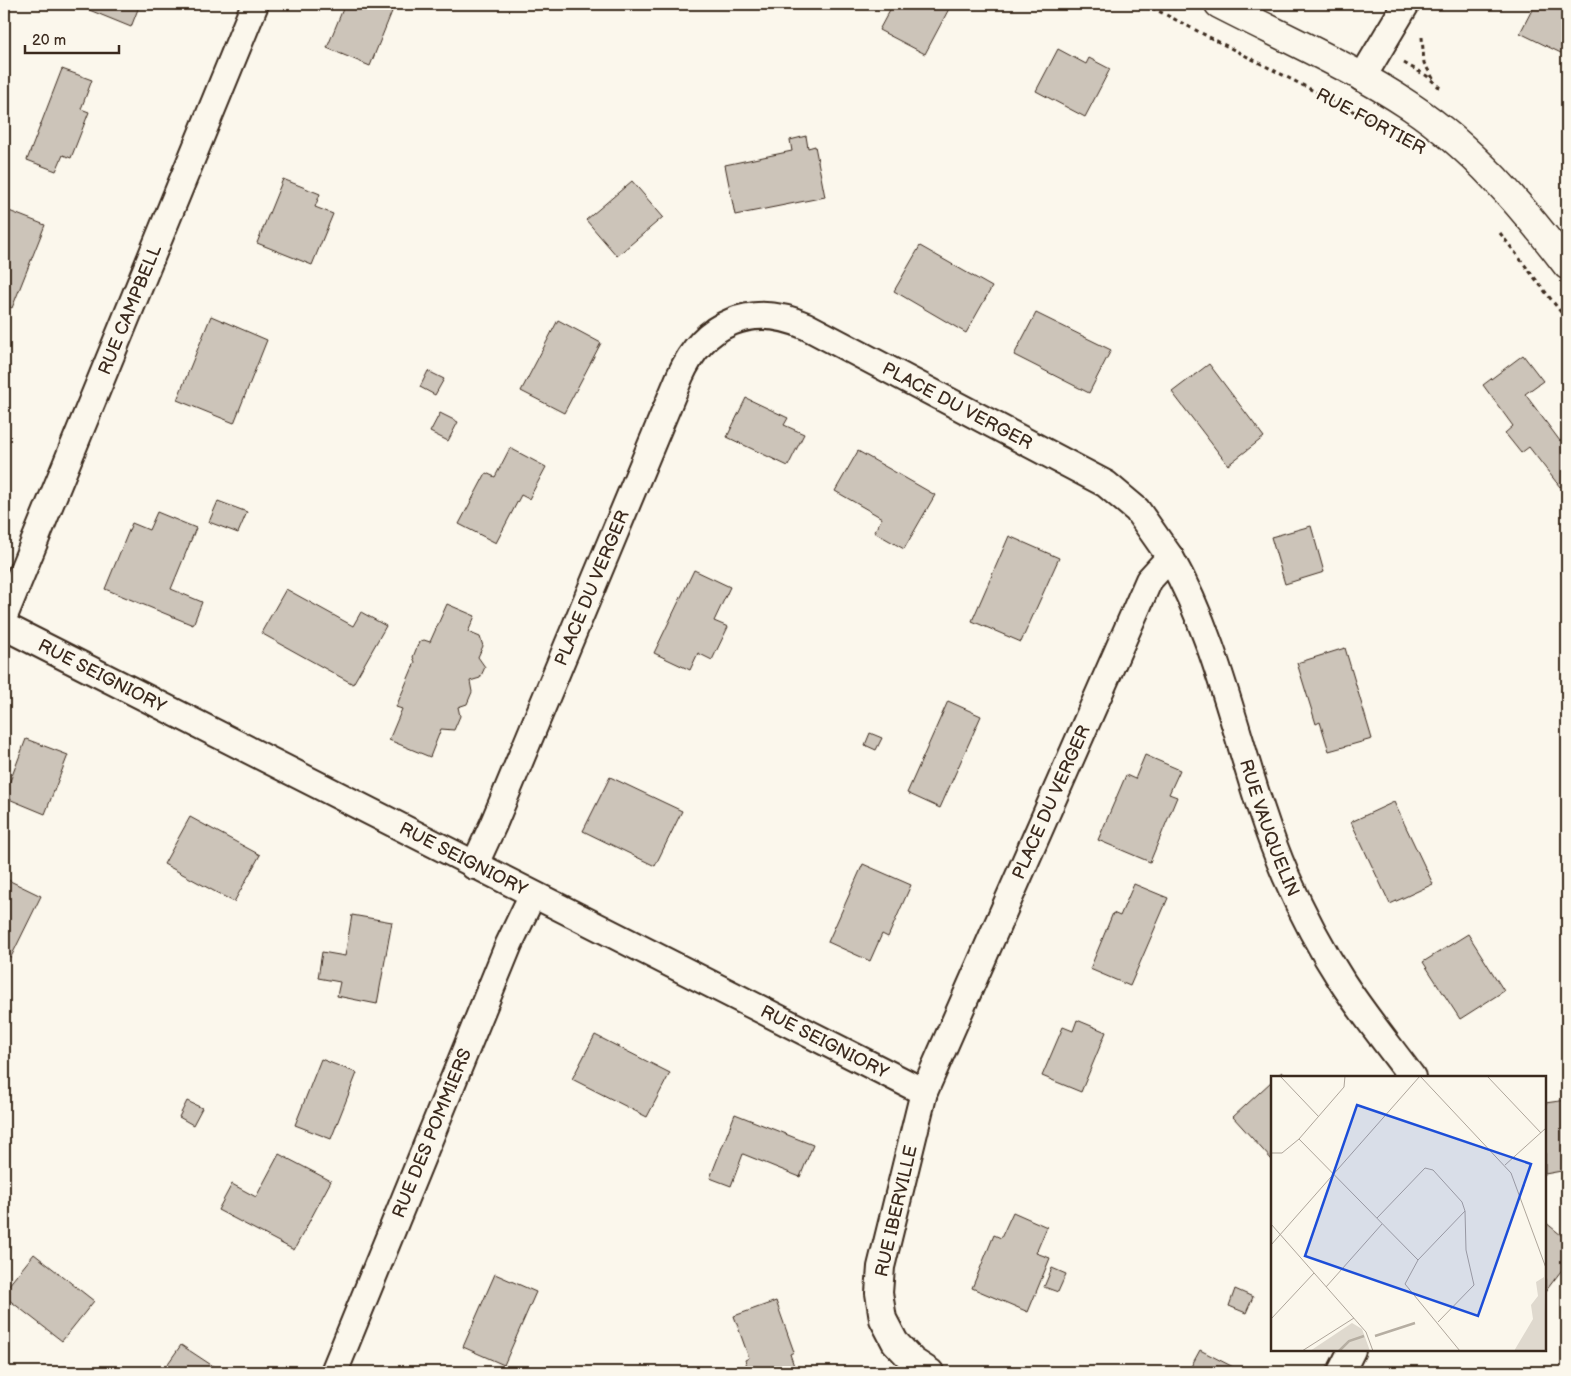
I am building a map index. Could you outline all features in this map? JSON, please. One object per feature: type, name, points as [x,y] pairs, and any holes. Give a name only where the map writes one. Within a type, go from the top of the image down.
[{"type":"street","name":"RUE CAMPBELL","points":[[4,616],[255,4]]},
{"type":"street","name":"RUE FORTIER","points":[[1219,4],[1410,105],[1452,138],[1515,200],[1567,264]]},
{"type":"street","points":[[1362,78],[1406,4]]},
{"type":"street","name":"PLACE DU VERGER","points":[[474,866],[493,825],[687,360],[703,340],[723,326],[746,317],[783,317],[806,326],[1106,484],[1137,510],[1170,557],[1149,580],[924,1092]]},
{"type":"street","name":"RUE VAUQUELIN","points":[[1170,557],[1193,602],[1218,667],[1285,875],[1311,928],[1343,983],[1411,1076]]},
{"type":"street","name":"RUE SEIGNIORY","points":[[4,626],[532,896],[924,1092]]},
{"type":"street","name":"RUE DES POMMIERS","points":[[334,1372],[509,944],[532,896]]},
{"type":"street","name":"RUE IBERVILLE","points":[[924,1092],[881,1267],[879,1293],[883,1319],[895,1342],[913,1361],[930,1372]]},
{"type":"street","points":[[1340,1372],[1351,1351]]},
{"type":"path","name":"RUE FORTIER","points":[[1145,4],[1383,126]]},
{"type":"path","points":[[1424,32],[1421,45],[1424,63],[1437,85]]},
{"type":"path","points":[[1497,230],[1567,320]]},
{"type":"building","points":[[83,4],[140,4],[131,27],[82,7]]},
{"type":"building","points":[[345,4],[395,4],[370,66],[327,48]]},
{"type":"building","points":[[893,4],[951,5],[925,54],[879,30]]},
{"type":"building","points":[[1535,4],[1550,9],[1553,4],[1567,4],[1567,56],[1520,33]]},
{"type":"building","points":[[1058,49],[1086,64],[1089,58],[1110,69],[1085,117],[1036,91]]},
{"type":"building","points":[[62,69],[92,80],[81,109],[89,112],[71,158],[63,155],[56,171],[27,160]]},
{"type":"building","points":[[806,136],[808,148],[815,146],[825,197],[735,215],[725,165],[792,151],[790,140]]},
{"type":"building","points":[[283,179],[320,194],[315,207],[333,214],[312,265],[257,243]]},
{"type":"building","points":[[632,181],[663,217],[617,256],[586,220]]},
{"type":"building","points":[[4,209],[45,225],[12,308],[4,304]]},
{"type":"building","points":[[920,246],[992,287],[966,333],[894,291]]},
{"type":"building","points":[[1036,313],[1111,350],[1089,393],[1014,355]]},
{"type":"building","points":[[211,316],[267,340],[234,423],[177,400]]},
{"type":"building","points":[[558,320],[601,343],[564,413],[521,391]]},
{"type":"building","points":[[1523,355],[1543,381],[1525,394],[1560,441],[1567,436],[1567,482],[1560,487],[1529,447],[1521,453],[1505,433],[1513,426],[1483,385]]},
{"type":"building","points":[[1209,364],[1264,437],[1228,465],[1172,392]]},
{"type":"building","points":[[428,371],[444,379],[435,395],[420,387]]},
{"type":"building","points":[[746,398],[788,418],[784,425],[804,434],[788,466],[727,437]]},
{"type":"building","points":[[440,413],[458,422],[448,441],[430,432]]},
{"type":"building","points":[[510,448],[546,467],[529,499],[521,495],[496,543],[459,524],[486,473],[495,477]]},
{"type":"building","points":[[858,451],[935,495],[904,549],[874,532],[882,518],[835,491]]},
{"type":"building","points":[[218,501],[247,512],[238,533],[209,522]]},
{"type":"building","points":[[157,512],[196,528],[171,589],[202,602],[193,625],[105,589],[132,523],[149,530]]},
{"type":"building","points":[[1311,526],[1324,572],[1285,584],[1271,537]]},
{"type":"building","points":[[1009,536],[1059,558],[1021,642],[972,621]]},
{"type":"building","points":[[1567,569],[1567,588],[1561,572]]},
{"type":"building","points":[[694,570],[730,587],[714,621],[728,627],[712,660],[698,653],[690,670],[654,653]]},
{"type":"building","points":[[286,589],[353,626],[361,612],[386,626],[353,684],[261,633]]},
{"type":"building","points":[[447,604],[475,616],[468,632],[480,637],[483,646],[478,657],[485,667],[480,678],[470,681],[472,692],[467,704],[458,707],[460,716],[454,730],[441,729],[430,757],[389,740],[402,709],[396,707],[415,662],[413,657],[419,642],[424,640],[430,642]]},
{"type":"building","points":[[1345,648],[1372,739],[1329,751],[1320,722],[1316,724],[1297,663]]},
{"type":"building","points":[[948,701],[981,716],[940,808],[907,793]]},
{"type":"building","points":[[870,733],[882,738],[876,750],[865,745]]},
{"type":"building","points":[[26,739],[68,755],[45,814],[4,797]]},
{"type":"building","points":[[1145,755],[1180,770],[1169,794],[1177,797],[1150,862],[1098,840],[1126,775],[1135,779]]},
{"type":"building","points":[[610,777],[682,811],[655,866],[583,831]]},
{"type":"building","points":[[1394,802],[1433,884],[1390,904],[1351,822]]},
{"type":"building","points":[[190,817],[260,855],[234,902],[164,864]]},
{"type":"building","points":[[863,864],[911,885],[888,937],[882,934],[870,961],[828,942]]},
{"type":"building","points":[[4,878],[41,896],[11,957],[4,954]]},
{"type":"building","points":[[1134,884],[1168,898],[1130,986],[1090,969],[1113,913],[1120,916]]},
{"type":"building","points":[[352,915],[392,922],[377,1004],[337,996],[340,982],[318,978],[322,952],[345,956]]},
{"type":"building","points":[[1468,934],[1504,991],[1460,1019],[1423,962]]},
{"type":"building","points":[[1077,1020],[1106,1032],[1081,1092],[1042,1076],[1063,1027],[1073,1031]]},
{"type":"building","points":[[595,1035],[670,1073],[647,1117],[572,1079]]},
{"type":"building","points":[[321,1059],[357,1073],[331,1139],[295,1125]]},
{"type":"building","points":[[1282,1072],[1286,1076],[1277,1076]]},
{"type":"building","points":[[1271,1082],[1271,1159],[1233,1117]]},
{"type":"building","points":[[1567,1100],[1567,1170],[1546,1174],[1546,1103]]},
{"type":"building","points":[[187,1101],[202,1108],[193,1125],[179,1117]]},
{"type":"building","points":[[735,1114],[813,1145],[800,1177],[743,1154],[731,1186],[710,1178]]},
{"type":"building","points":[[279,1154],[331,1181],[294,1250],[218,1210],[232,1184],[256,1197]]},
{"type":"building","points":[[1013,1212],[1047,1227],[1036,1253],[1050,1258],[1028,1312],[972,1288],[994,1235],[1001,1238]]},
{"type":"building","points":[[1546,1223],[1567,1240],[1567,1263],[1546,1291]]},
{"type":"building","points":[[34,1254],[94,1301],[62,1341],[4,1296],[4,1291]]},
{"type":"building","points":[[1052,1268],[1066,1274],[1058,1292],[1044,1287]]},
{"type":"building","points":[[495,1274],[536,1292],[504,1365],[463,1347]]},
{"type":"building","points":[[1235,1289],[1253,1297],[1246,1313],[1229,1306]]},
{"type":"building","points":[[776,1301],[794,1352],[790,1354],[796,1372],[749,1372],[745,1360],[749,1358],[734,1316]]},
{"type":"building","points":[[181,1345],[222,1372],[162,1372]]},
{"type":"building","points":[[1200,1350],[1243,1372],[1188,1372]]}]
